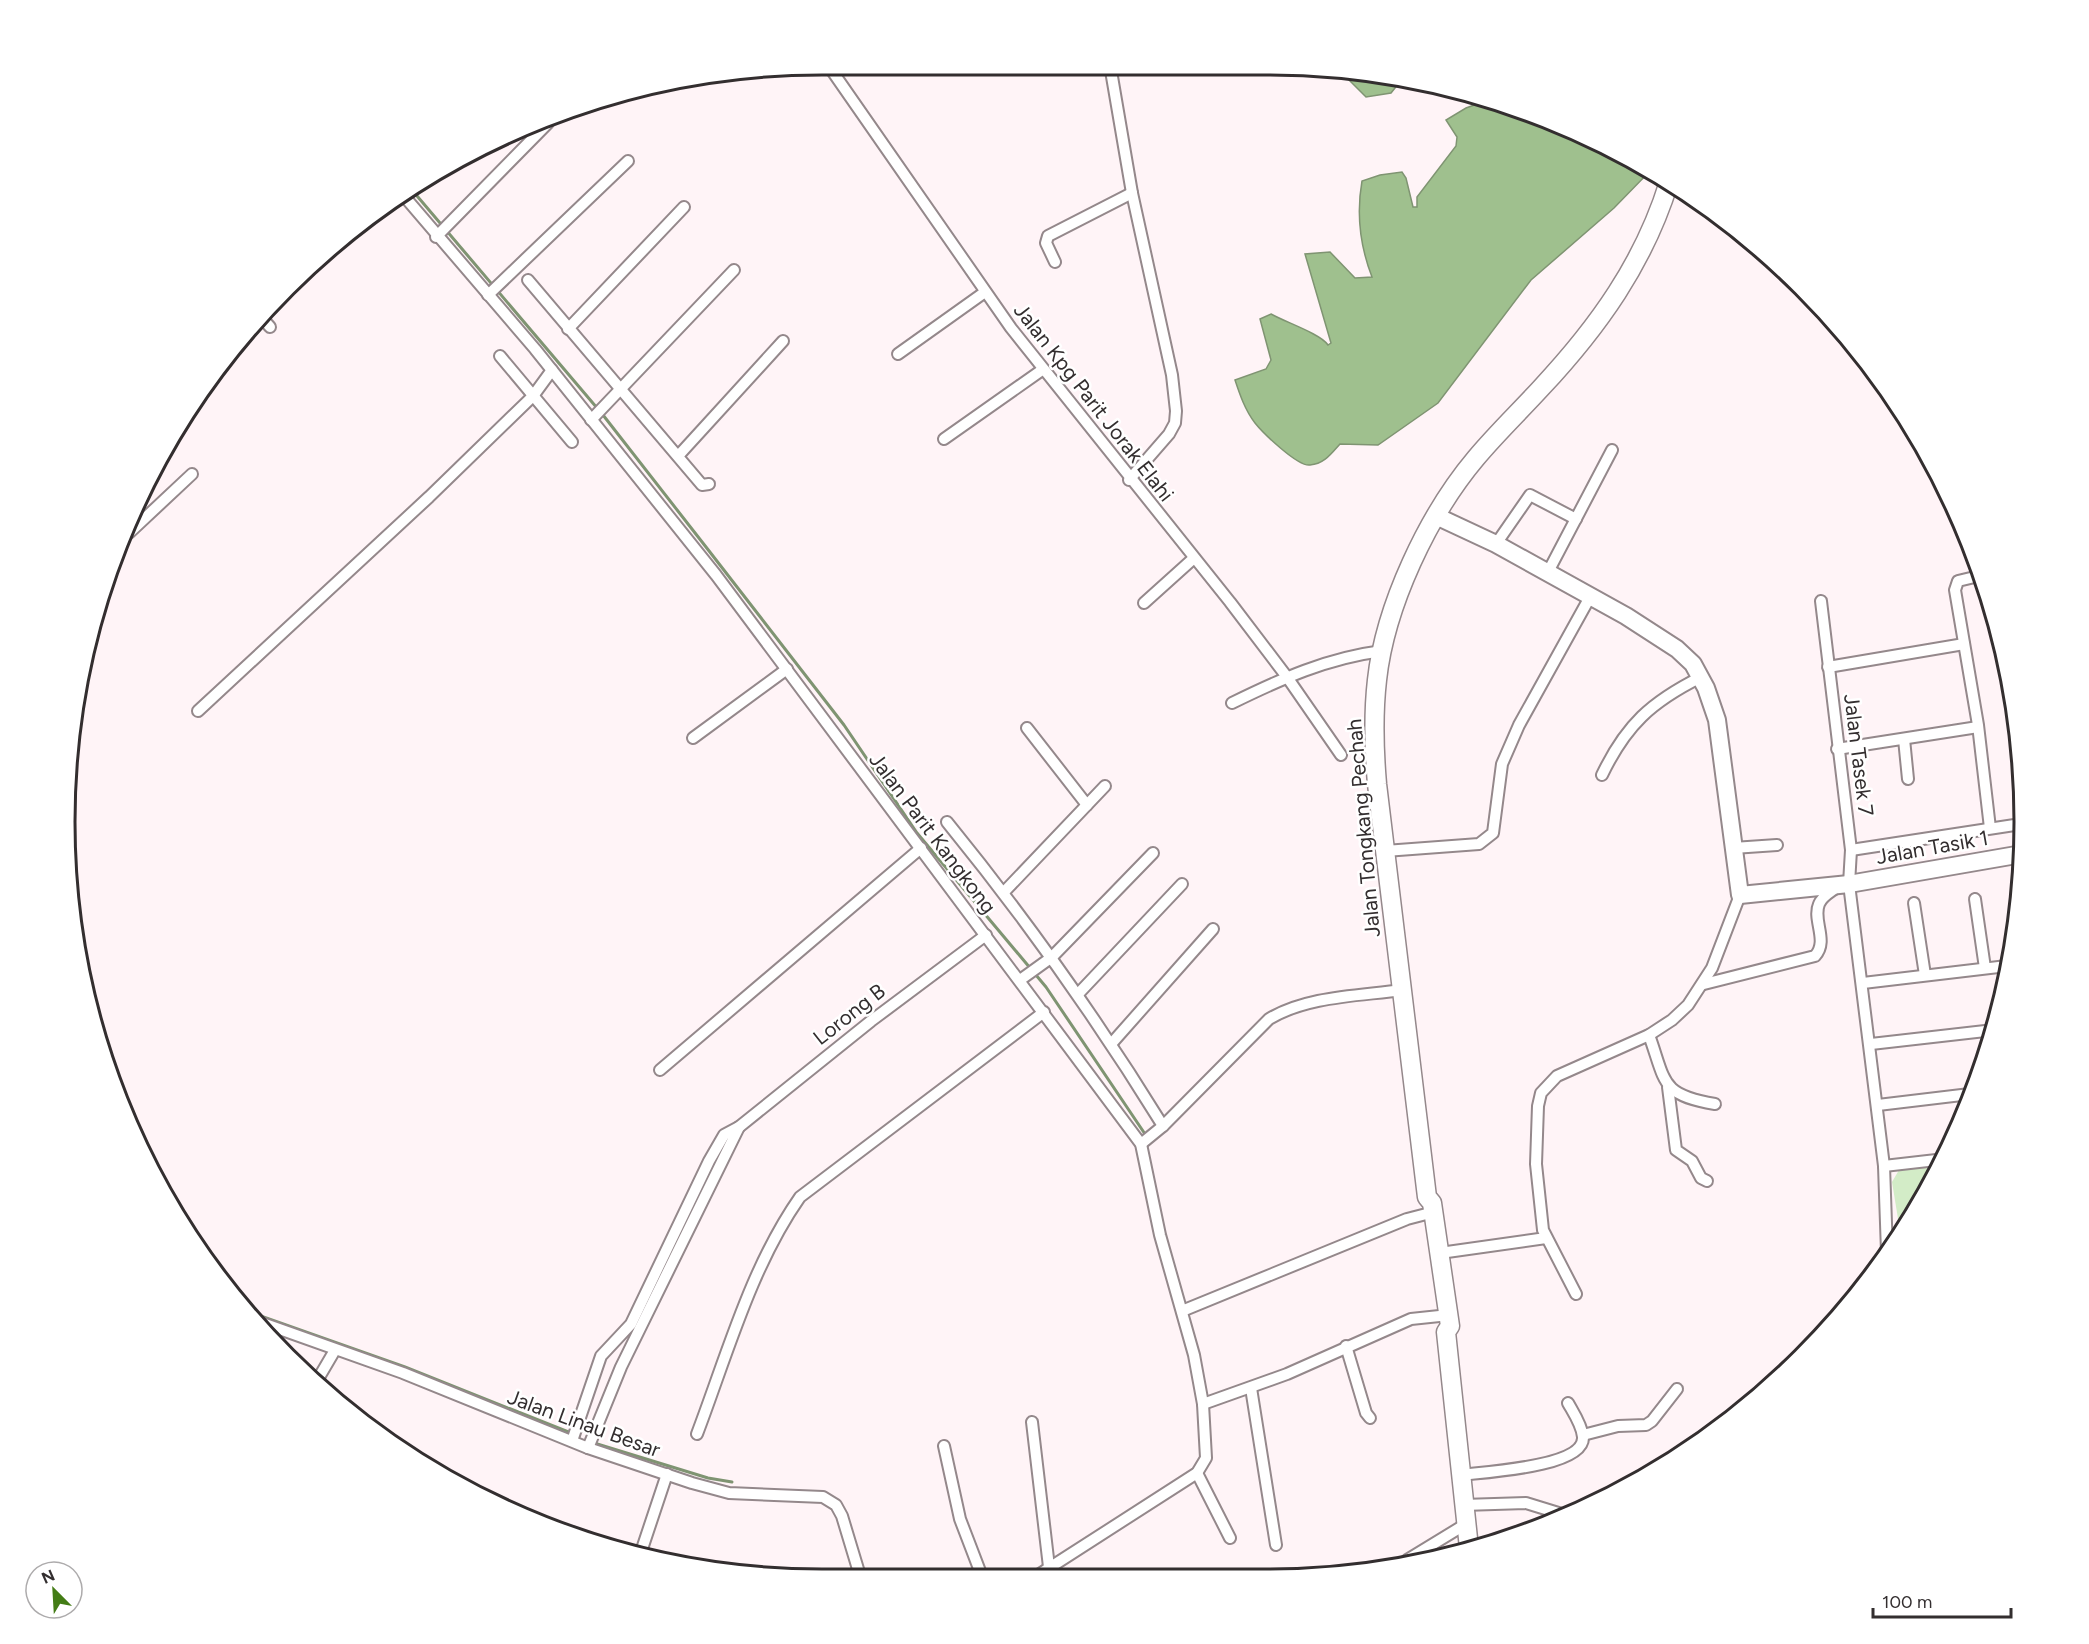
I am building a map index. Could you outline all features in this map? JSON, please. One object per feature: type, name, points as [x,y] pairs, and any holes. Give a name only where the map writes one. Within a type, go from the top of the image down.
[{"type":"main road","name":"Jalan Tongkang Pechah","points":[[1445,1321],[1428,1207],[1374,742],[1374,713],[1382,651],[1394,608],[1436,516],[1474,460],[1599,322],[1631,273],[1658,219],[1666,191]]},
{"type":"main road","name":"Jalan Tongkang Pechah","points":[[1428,1207],[1440,1252],[1468,1541]]},
{"type":"street","name":"Jalan Kpg Parit Jorak Elahi","points":[[835,75],[981,295],[1039,373],[1194,558],[1287,677],[1341,755]]},
{"type":"street","points":[[1112,75],[1132,193],[1173,375],[1176,411],[1175,423],[1169,434],[1129,480]]},
{"type":"street","points":[[441,232],[541,130]]},
{"type":"street","points":[[494,290],[628,161]]},
{"type":"street","points":[[1055,262],[1046,243],[1048,236],[1132,193]]},
{"type":"street","name":"Jalan Parit Kangkong","points":[[408,200],[494,290],[552,370],[593,417],[787,669],[986,935],[1024,977],[1044,1012],[1141,1144]]},
{"type":"street","points":[[568,328],[680,208],[684,207]]},
{"type":"street","points":[[593,417],[734,270]]},
{"type":"street","points":[[528,280],[702,485],[709,484]]},
{"type":"street","points":[[898,354],[981,295]]},
{"type":"street","points":[[266,323],[270,327]]},
{"type":"street","points":[[678,455],[783,341]]},
{"type":"street","points":[[500,357],[572,442]]},
{"type":"street","points":[[198,711],[429,497],[533,396],[552,370]]},
{"type":"street","points":[[944,439],[1039,373]]},
{"type":"street","points":[[1548,572],[1612,450]]},
{"type":"street","points":[[137,526],[192,474]]},
{"type":"street","points":[[1496,544],[1530,495],[1576,519]]},
{"type":"street","points":[[1436,516],[1548,572],[1677,649],[1701,676],[1717,720],[1740,895],[1704,984],[1672,1020],[1650,1035],[1557,1076],[1541,1093],[1538,1106],[1536,1164],[1546,1238],[1576,1294]]},
{"type":"street","points":[[1144,603],[1194,558]]},
{"type":"street","points":[[1972,577],[1958,581],[1955,590],[1978,727],[1990,828]]},
{"type":"street","points":[[1385,851],[1479,844],[1493,833],[1502,764],[1518,726],[1590,597]]},
{"type":"street","name":"Jalan Tasek 7","points":[[1821,601],[1837,749],[1851,850],[1844,884],[1863,983],[1871,1044],[1884,1166],[1887,1239]]},
{"type":"street","points":[[1828,667],[1964,644]]},
{"type":"street","points":[[1232,703],[1287,677],[1351,655],[1382,651]]},
{"type":"street","points":[[693,738],[787,669]]},
{"type":"street","points":[[1602,775],[1616,747],[1642,714],[1669,693],[1701,676]]},
{"type":"street","points":[[1837,749],[1978,727]]},
{"type":"street","points":[[1027,728],[1087,805]]},
{"type":"street","points":[[1904,739],[1908,779]]},
{"type":"street","points":[[1004,892],[1105,786]]},
{"type":"street","points":[[947,822],[1004,892],[1078,993],[1163,1126]]},
{"type":"street","points":[[1851,850],[2014,825]]},
{"type":"street","points":[[1733,848],[1777,844]]},
{"type":"street","points":[[660,1070],[921,848]]},
{"type":"street","points":[[1024,977],[1052,957],[1154,853]]},
{"type":"street","name":"Jalan Tasik 1","points":[[1740,895],[1844,884],[2013,856]]},
{"type":"street","points":[[1078,993],[1182,884]]},
{"type":"street","points":[[1704,984],[1815,956],[1821,946],[1818,906],[1824,896],[1844,884]]},
{"type":"street","points":[[1975,899],[1985,968]]},
{"type":"street","points":[[1914,903],[1924,975]]},
{"type":"street","points":[[1112,1043],[1213,929]]},
{"type":"street","name":"Lorong B","points":[[714,1163],[739,1127],[871,1021],[986,935]]},
{"type":"street","points":[[1863,983],[2000,967]]},
{"type":"street","points":[[1046,1569],[1197,1473],[1206,1458],[1203,1404],[1182,1311],[1160,1235],[1141,1144],[1163,1126],[1269,1019],[1282,1011],[1312,1002],[1402,990]]},
{"type":"street","points":[[697,1434],[754,1284],[779,1231],[800,1197],[1044,1012]]},
{"type":"street","points":[[1871,1044],[1984,1031]]},
{"type":"street","points":[[1650,1035],[1668,1087],[1676,1150],[1692,1161],[1701,1178],[1707,1181]]},
{"type":"street","points":[[1668,1087],[1680,1096],[1715,1104]]},
{"type":"street","points":[[1878,1105],[1962,1095]]},
{"type":"street","points":[[1884,1166],[1933,1160]]},
{"type":"street","points":[[590,1445],[596,1425],[714,1163]]},
{"type":"street","points":[[574,1434],[601,1356],[631,1324],[714,1163]]},
{"type":"street","points":[[1182,1311],[1428,1207]]},
{"type":"street","points":[[1440,1252],[1546,1238]]},
{"type":"street","points":[[1203,1404],[1251,1388],[1411,1319],[1445,1321]]},
{"type":"street","name":"Jalan Linau Besar","points":[[273,1328],[574,1434],[590,1445],[667,1474],[729,1493],[823,1497],[836,1505],[842,1515],[858,1569]]},
{"type":"street","points":[[1346,1346],[1366,1413],[1370,1418]]},
{"type":"street","points":[[320,1375],[335,1350]]},
{"type":"street","points":[[1251,1388],[1276,1545]]},
{"type":"street","points":[[1583,1435],[1618,1426],[1646,1425],[1652,1421],[1677,1389]]},
{"type":"street","points":[[1461,1475],[1551,1462],[1575,1453],[1581,1447],[1583,1435],[1568,1402]]},
{"type":"street","points":[[1032,1422],[1049,1567]]},
{"type":"street","points":[[944,1446],[960,1519],[978,1569]]},
{"type":"street","points":[[1197,1473],[1230,1538]]},
{"type":"street","points":[[643,1547],[667,1474]]},
{"type":"street","points":[[1463,1505],[1526,1503],[1554,1512]]},
{"type":"street","points":[[1417,1554],[1466,1524]]},
{"type":"shaded area","points":[[1349,80],[1396,86],[1391,93],[1366,97]]},
{"type":"shaded area","points":[[1475,105],[1553,132],[1644,177],[1614,208],[1531,280],[1438,403],[1378,445],[1340,444],[1319,463],[1310,465],[1297,461],[1255,423],[1246,408],[1235,380],[1266,369],[1271,360],[1260,319],[1271,314],[1311,332],[1328,345],[1331,343],[1305,254],[1330,252],[1355,278],[1372,277],[1360,230],[1359,206],[1362,181],[1380,175],[1402,172],[1406,178],[1413,207],[1417,207],[1417,197],[1456,146],[1457,137],[1446,120]]},
{"type":"shaded area","points":[[1929,1167],[1898,1221],[1892,1182],[1899,1170]]},
{"type":"waterway","points":[[416,195],[603,415],[706,547],[844,725],[917,833],[1046,987],[1145,1134]]},
{"type":"waterway","points":[[261,1316],[405,1367],[571,1433]]},
{"type":"waterway","points":[[594,1443],[708,1478],[732,1482]]}]
